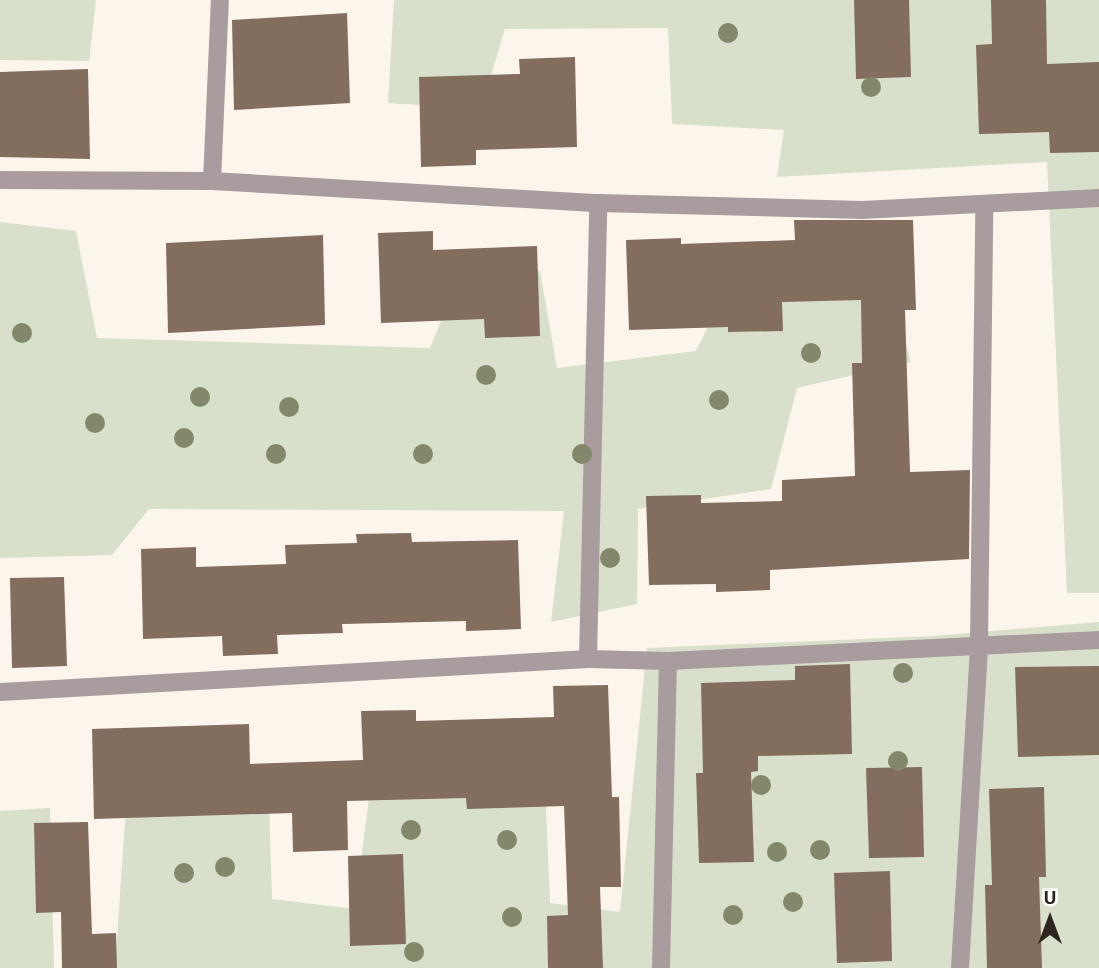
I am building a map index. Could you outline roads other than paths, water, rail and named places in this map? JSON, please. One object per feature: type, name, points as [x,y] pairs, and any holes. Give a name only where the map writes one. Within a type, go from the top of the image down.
[{"type":"street","points":[[212,181],[220,0]]},
{"type":"street","points":[[0,180],[212,181],[598,203],[862,210],[1099,198]]},
{"type":"street","points":[[588,659],[598,203]]},
{"type":"street","points":[[960,968],[979,644],[984,204]]},
{"type":"street","points":[[0,692],[588,659],[668,661],[1099,640]]},
{"type":"street","points":[[661,968],[668,661]]}]
